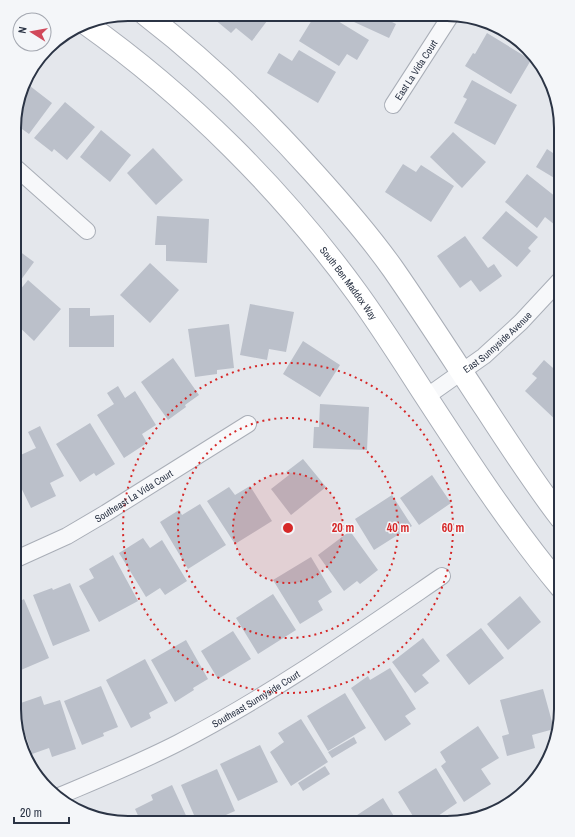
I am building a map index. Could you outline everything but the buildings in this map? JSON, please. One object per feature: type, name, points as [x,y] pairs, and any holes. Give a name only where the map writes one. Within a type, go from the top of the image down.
[{"type":"main road","points":[[153,21],[181,43],[246,102],[283,139],[357,223],[392,268],[462,371],[526,470],[554,508]]},
{"type":"main road","name":"South Ben Maddox Way","points":[[91,28],[136,62],[181,100],[240,156],[321,246],[358,294],[510,522],[554,578]]},
{"type":"street","name":"East La Vida Court","points":[[392,105],[447,21]]},
{"type":"street","points":[[21,172],[87,230]]},
{"type":"street","name":"East Sunnyside Avenue","points":[[426,397],[484,356],[510,332],[554,286]]},
{"type":"street","name":"Southeast La Vida Court","points":[[21,557],[66,536],[106,513],[248,424]]},
{"type":"street","name":"Southeast Sunnyside Court","points":[[63,794],[178,743],[240,709],[318,661],[442,576]]}]
